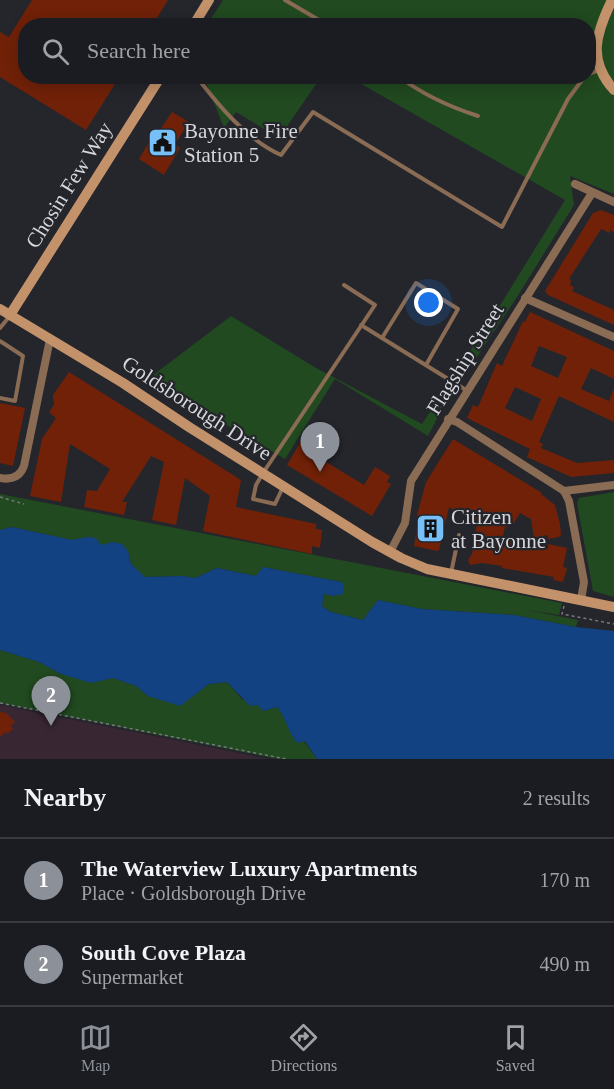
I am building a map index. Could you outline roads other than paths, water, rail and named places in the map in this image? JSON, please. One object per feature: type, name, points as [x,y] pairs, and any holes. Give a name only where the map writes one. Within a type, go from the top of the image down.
[{"type":"street","points":[[198,18],[209,0]]},
{"type":"street","points":[[612,0],[597,36],[596,48],[600,70],[614,90]]},
{"type":"street","name":"Chosin Few Way","points":[[10,315],[155,84]]},
{"type":"street","points":[[575,184],[614,202]]},
{"type":"street","name":"Flagship Street","points":[[390,552],[405,524],[409,484],[592,193]]},
{"type":"street","points":[[525,298],[614,337]]},
{"type":"street","name":"Goldsborough Drive","points":[[0,309],[123,383],[390,552],[421,567],[614,606]]},
{"type":"street","points":[[4,479],[17,476],[24,466],[50,339]]},
{"type":"street","points":[[448,419],[457,422],[564,491],[569,501],[584,582],[581,600]]},
{"type":"street","points":[[564,491],[614,485]]},
{"type":"lane","points":[[285,0],[315,18]]},
{"type":"lane","points":[[596,71],[600,70]]},
{"type":"lane","points":[[202,84],[215,101],[244,130],[281,155],[313,112],[502,226],[568,99],[579,84]]},
{"type":"lane","points":[[410,84],[424,93],[478,116]]},
{"type":"lane","points":[[382,338],[416,283],[458,309],[426,365]]},
{"type":"lane","points":[[284,486],[275,504],[253,499],[256,485],[263,473],[375,305],[344,285]]},
{"type":"lane","points":[[0,328],[10,315]]},
{"type":"lane","points":[[361,325],[466,390]]},
{"type":"lane","points":[[0,341],[23,356],[15,401],[0,398]]},
{"type":"lane","points":[[451,574],[459,535]]},
{"type":"water","points":[[12,527],[72,540],[96,538],[101,545],[113,542],[122,544],[128,551],[131,564],[145,577],[195,578],[217,568],[256,576],[263,567],[342,582],[343,594],[334,596],[324,594],[322,606],[331,612],[363,620],[378,600],[422,609],[514,615],[576,627],[614,631],[614,759],[317,759],[305,741],[297,743],[277,707],[263,711],[258,705],[250,706],[227,682],[209,684],[180,706],[148,696],[136,686],[113,678],[91,683],[61,674],[39,662],[0,650],[0,530]]},
{"type":"place","name":"Bayonne Fire Station 5","points":[[163,143]]},
{"type":"place","name":"The Waterview Luxury Apartments","points":[[320,472]]},
{"type":"place","name":"Citizen at Bayonne","points":[[430,529]]},
{"type":"place","name":"South Cove Plaza","points":[[51,726]]}]
